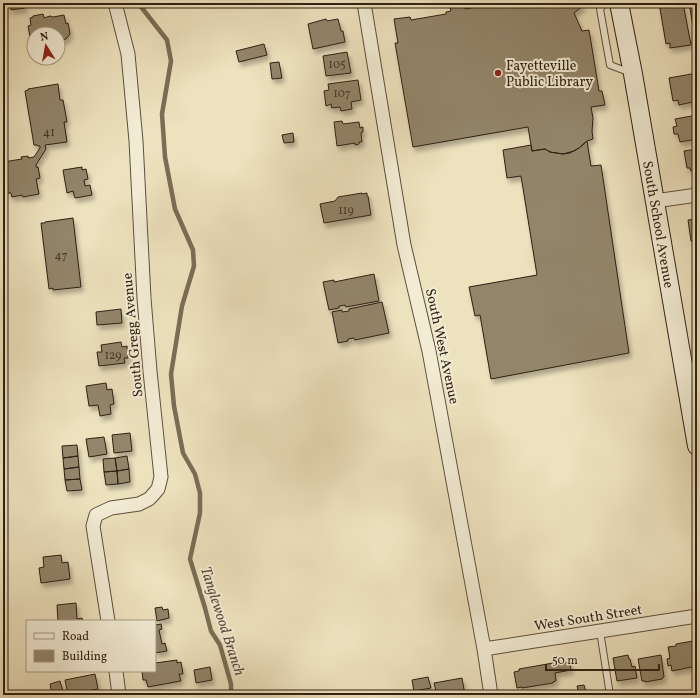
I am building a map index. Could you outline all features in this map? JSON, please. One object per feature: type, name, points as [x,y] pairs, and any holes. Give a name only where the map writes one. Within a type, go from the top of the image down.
[{"type":"street","name":"South Gregg Avenue","points":[[108,620],[93,526],[96,515],[111,508],[139,504],[149,499],[158,489],[161,477],[144,298],[136,141],[128,54],[115,3]]},
{"type":"street","name":"South West Avenue","points":[[364,3],[404,245],[429,352],[484,649],[491,695]]},
{"type":"street","name":"South School Avenue","points":[[619,3],[633,74],[697,446]]},
{"type":"street","points":[[655,202],[697,195]]},
{"type":"street","name":"West South Street","points":[[484,649],[697,616]]},
{"type":"street","points":[[116,672],[119,695]]},
{"type":"lane","points":[[605,3],[600,9],[610,65],[633,74]]},
{"type":"lane","points":[[600,631],[610,695]]},
{"type":"building","points":[[3,3],[6,11],[3,12]]},
{"type":"building","points":[[10,3],[25,3],[25,8],[11,10]]},
{"type":"building","name":"Fayetteville Public Library","points":[[494,3],[582,3],[583,6],[574,13],[582,31],[589,30],[599,91],[602,91],[605,105],[591,107],[593,118],[593,139],[587,141],[570,153],[556,153],[545,149],[532,151],[528,127],[413,147],[395,43],[398,43],[394,19],[410,17],[411,20],[446,14],[446,12],[451,11],[450,8],[465,6],[465,9],[495,4]]},
{"type":"building","points":[[659,3],[683,3],[691,45],[670,48],[670,43],[666,44]]},
{"type":"building","points":[[689,3],[697,3],[696,45]]},
{"type":"building","points":[[43,14],[44,18],[64,15],[66,24],[68,23],[70,34],[66,39],[66,26],[28,26],[31,25],[30,18]]},
{"type":"building","points":[[326,19],[327,21],[338,19],[341,31],[343,31],[345,42],[313,49],[308,24]]},
{"type":"building","points":[[264,44],[267,55],[239,62],[236,51]]},
{"type":"building","points":[[347,52],[351,73],[326,76],[323,56]]},
{"type":"building","points":[[279,62],[282,78],[272,79],[270,63]]},
{"type":"building","points":[[697,73],[697,101],[679,105],[678,100],[673,101],[669,78]]},
{"type":"building","points":[[358,80],[361,100],[351,102],[352,109],[341,111],[340,107],[332,108],[331,104],[326,106],[324,91],[329,90],[328,84]]},
{"type":"building","points":[[58,84],[60,100],[63,100],[67,122],[64,122],[67,142],[45,145],[46,149],[36,165],[36,167],[38,167],[40,178],[36,179],[39,194],[23,197],[22,195],[12,197],[11,193],[8,193],[3,162],[22,159],[21,157],[34,157],[40,148],[40,146],[34,145],[25,91],[28,89]]},
{"type":"building","points":[[697,115],[697,139],[680,142],[678,134],[674,134],[673,127],[677,126],[675,119]]},
{"type":"building","points":[[342,121],[343,124],[359,122],[360,128],[363,127],[363,132],[361,133],[362,142],[355,145],[355,143],[337,146],[334,122]]},
{"type":"building","points":[[293,133],[294,142],[284,143],[282,135]]},
{"type":"building","points":[[587,141],[591,166],[601,165],[629,353],[491,379],[480,315],[475,316],[469,287],[537,275],[521,176],[507,178],[503,150],[531,145],[532,151],[545,149],[550,152],[563,154],[574,151]]},
{"type":"building","points":[[697,149],[696,170],[691,171],[690,168],[687,168],[684,151]]},
{"type":"building","points":[[82,167],[82,170],[86,169],[88,179],[84,180],[85,186],[90,185],[92,195],[75,198],[73,191],[67,193],[63,170]]},
{"type":"building","points":[[367,193],[371,215],[324,223],[320,204],[335,201],[338,197]]},
{"type":"building","points":[[73,218],[81,287],[53,290],[53,288],[49,289],[41,223]]},
{"type":"building","points":[[697,219],[697,240],[691,241],[688,220]]},
{"type":"building","points":[[374,274],[379,301],[346,307],[345,305],[339,306],[339,308],[329,310],[323,282],[334,280],[334,282]]},
{"type":"building","points":[[382,302],[389,333],[355,340],[354,338],[348,339],[348,341],[338,343],[332,312],[342,310],[342,312],[349,311],[349,309]]},
{"type":"building","points":[[121,309],[122,323],[97,325],[96,312]]},
{"type":"building","points":[[121,342],[122,347],[127,346],[128,358],[124,358],[125,363],[99,366],[97,352],[102,352],[101,345]]},
{"type":"building","points":[[106,383],[107,390],[112,389],[114,404],[110,405],[111,414],[100,416],[98,405],[89,406],[86,386]]},
{"type":"building","points":[[130,433],[132,451],[114,453],[112,435]]},
{"type":"building","points":[[104,437],[107,454],[89,457],[86,439]]},
{"type":"building","points":[[77,445],[78,456],[63,458],[62,446]]},
{"type":"building","points":[[78,456],[79,467],[64,469],[63,458]]},
{"type":"building","points":[[127,456],[129,469],[117,471],[115,458]]},
{"type":"building","points":[[115,458],[117,471],[104,472],[103,459]]},
{"type":"building","points":[[79,467],[80,479],[65,480],[64,469]]},
{"type":"building","points":[[129,469],[130,482],[118,484],[117,471]]},
{"type":"building","points":[[117,471],[118,484],[106,485],[104,472]]},
{"type":"building","points":[[80,479],[82,490],[67,491],[65,480]]},
{"type":"building","points":[[61,555],[62,563],[68,562],[70,579],[41,583],[39,568],[44,567],[43,557]]},
{"type":"building","points":[[76,603],[77,619],[82,618],[83,620],[58,620],[57,605]]},
{"type":"building","points":[[162,607],[163,610],[168,609],[169,618],[157,621],[155,608]]},
{"type":"building","points":[[161,624],[162,629],[159,630],[162,644],[165,643],[167,651],[156,653],[156,625]]},
{"type":"building","points":[[693,641],[693,643],[697,642],[697,666],[672,671],[671,665],[668,666],[667,659],[670,658],[668,647]]},
{"type":"building","points":[[628,655],[632,667],[635,666],[637,678],[617,681],[613,658]]},
{"type":"building","points":[[661,655],[664,677],[662,679],[645,682],[642,681],[638,659]]},
{"type":"building","points":[[177,660],[177,663],[181,662],[183,674],[179,674],[181,681],[148,687],[146,680],[143,680],[142,672],[156,672],[156,663]]},
{"type":"building","points":[[570,662],[571,670],[555,673],[556,681],[553,683],[517,688],[514,672],[519,671],[519,669],[553,663],[553,665]]},
{"type":"building","points":[[210,667],[212,680],[196,683],[194,670]]},
{"type":"building","points":[[95,674],[98,689],[92,690],[93,695],[68,695],[65,680]]},
{"type":"building","points":[[428,677],[431,688],[414,691],[412,680]]},
{"type":"building","points":[[462,678],[465,695],[437,695],[434,683]]},
{"type":"building","points":[[60,681],[63,691],[52,694],[50,684]]},
{"type":"building","points":[[584,685],[587,695],[579,695],[577,686]]},
{"type":"building","points":[[168,692],[168,694],[181,692],[182,695],[151,695]]},
{"type":"waterway","name":"Tanglewood Branch","points":[[138,3],[167,40],[171,61],[162,114],[165,157],[175,209],[193,250],[194,266],[182,306],[171,374],[174,406],[183,453],[195,474],[200,493],[200,513],[190,559],[211,631],[220,645],[231,684],[231,695]]},
{"type":"place","name":"Fayetteville Public Library","points":[[498,73]]}]
